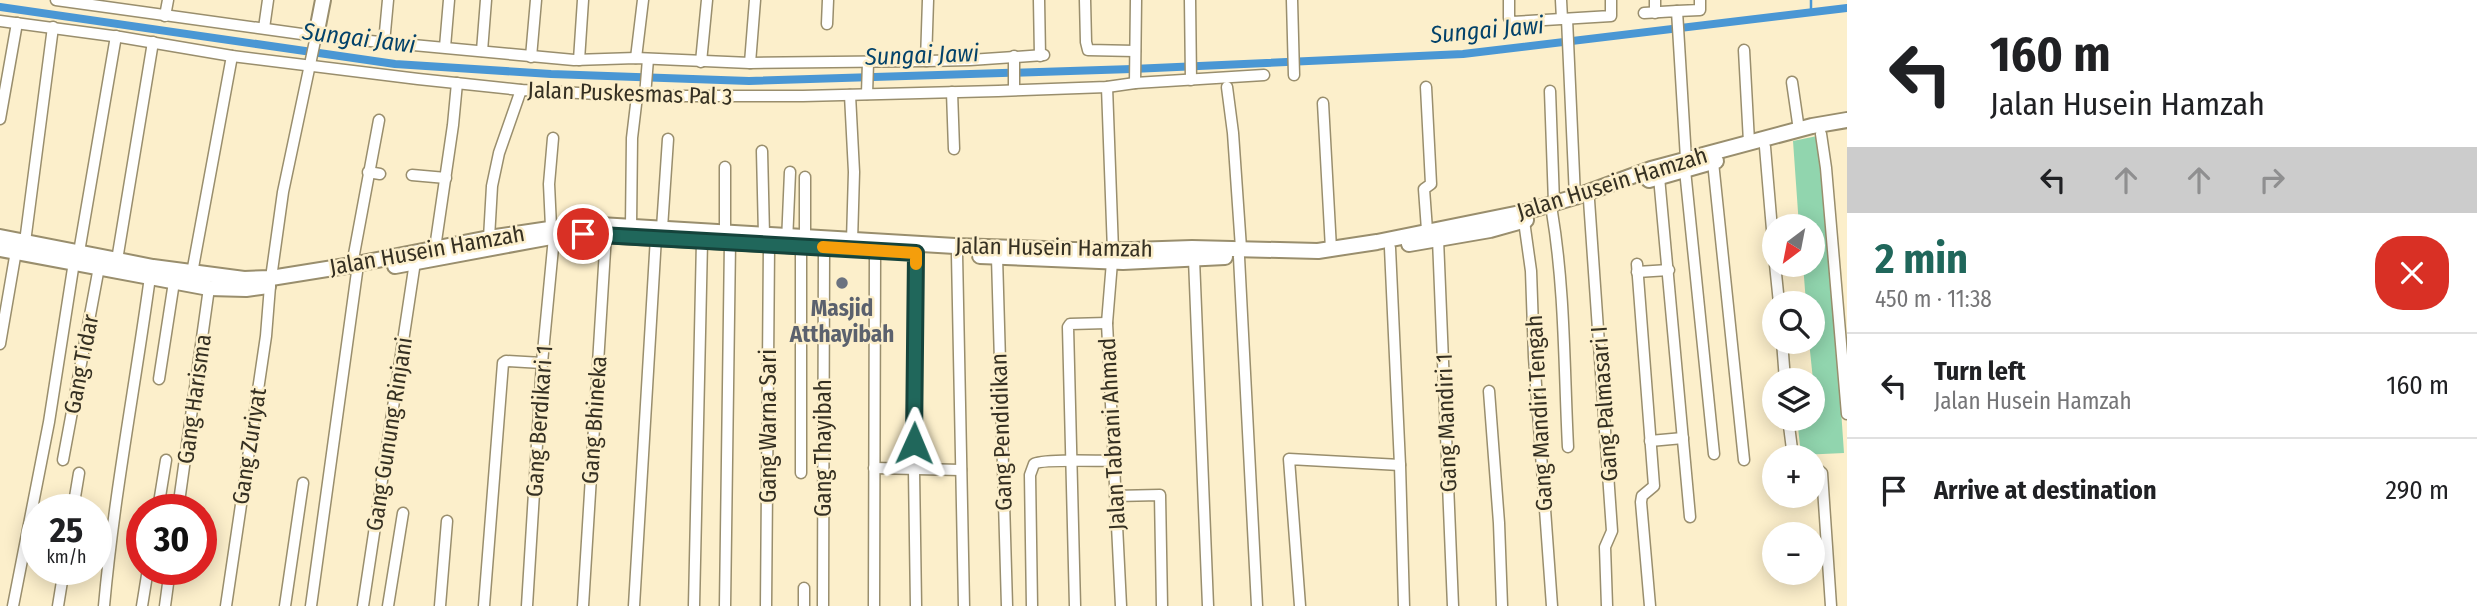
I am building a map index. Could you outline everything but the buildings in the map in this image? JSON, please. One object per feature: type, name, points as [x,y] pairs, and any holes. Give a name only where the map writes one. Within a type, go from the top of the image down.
[{"type":"street","points":[[57,0],[126,5],[165,16],[316,36],[531,57],[579,60],[636,58],[647,62],[868,65],[1014,60],[1042,55],[1038,0]]},
{"type":"street","points":[[165,16],[168,0]]},
{"type":"street","points":[[264,29],[268,0]]},
{"type":"street","points":[[316,36],[324,0]]},
{"type":"street","points":[[384,43],[388,0]]},
{"type":"street","points":[[445,47],[449,0]]},
{"type":"street","points":[[482,51],[486,0]]},
{"type":"street","points":[[531,57],[536,0]]},
{"type":"street","points":[[579,60],[583,0]]},
{"type":"street","points":[[636,58],[643,0]]},
{"type":"street","points":[[701,62],[707,0]]},
{"type":"street","points":[[750,63],[755,0]]},
{"type":"street","points":[[827,24],[828,0]]},
{"type":"street","points":[[926,61],[928,0]]},
{"type":"street","points":[[1085,0],[1088,50],[1135,53]]},
{"type":"street","points":[[1135,80],[1136,0]]},
{"type":"street","points":[[1191,0],[1191,76]]},
{"type":"street","points":[[1292,0],[1294,71]]},
{"type":"street","points":[[1509,0],[1509,18],[1512,22],[1611,16],[1611,0]]},
{"type":"street","name":"Gang Palmasari I","points":[[1561,0],[1569,30],[1612,531],[1605,547],[1608,606]]},
{"type":"street","points":[[1655,0],[1655,13]]},
{"type":"street","points":[[1644,13],[1678,16],[1700,10],[1700,0]]},
{"type":"street","points":[[1678,16],[1685,165],[1714,454]]},
{"type":"street","name":"Jalan Puskesmas Pal 3","points":[[0,22],[116,36],[232,56],[521,90],[642,94],[850,95],[867,91],[952,92],[1107,87],[1135,80],[1264,75]]},
{"type":"street","points":[[0,119],[17,23]]},
{"type":"street","points":[[0,344],[20,247],[53,27]]},
{"type":"street","points":[[13,606],[49,422],[116,36]]},
{"type":"street","name":"Gang Zuriyat","points":[[226,606],[266,336],[283,192],[316,36]]},
{"type":"street","points":[[117,260],[153,42]]},
{"type":"street","points":[[1744,50],[1749,142]]},
{"type":"street","points":[[192,273],[232,56]]},
{"type":"street","points":[[1014,60],[1014,89]]},
{"type":"street","points":[[631,226],[632,138],[647,62]]},
{"type":"street","points":[[867,91],[868,65]]},
{"type":"street","points":[[1792,82],[1800,130]]},
{"type":"street","points":[[435,248],[457,83]]},
{"type":"street","name":"Jalan Tabrani Ahmad","points":[[1107,87],[1113,256],[1107,323],[1121,606]]},
{"type":"street","points":[[1227,87],[1233,133],[1240,253],[1257,606]]},
{"type":"street","name":"Gang Mandiri 1","points":[[1426,87],[1431,184],[1424,189],[1433,235],[1453,606]]},
{"type":"street","points":[[489,238],[493,178],[521,90]]},
{"type":"street","points":[[1550,91],[1553,208],[1563,312],[1568,447]]},
{"type":"street","points":[[952,92],[954,149]]},
{"type":"street","points":[[850,95],[854,172],[852,242]]},
{"type":"street","points":[[1322,103],[1331,249]]},
{"type":"street","points":[[311,606],[368,172],[379,120]]},
{"type":"street","name":"Jalan Husein Hamzah","points":[[1433,235],[1490,230],[1524,221],[1553,208],[1749,142],[1847,120]]},
{"type":"street","name":"Jalan Husein Hamzah","points":[[1685,165],[1713,162],[1765,146],[1847,129]]},
{"type":"street","points":[[1821,134],[1847,414]]},
{"type":"street","name":"Gang Berdikari 1","points":[[527,606],[552,232],[549,184],[553,138]]},
{"type":"street","points":[[634,606],[659,232],[668,139]]},
{"type":"street","points":[[1765,146],[1771,214]]},
{"type":"street","name":"Gang Warna Sari","points":[[762,151],[766,240],[766,606]]},
{"type":"street","points":[[1713,162],[1744,460]]},
{"type":"street","points":[[724,606],[727,237],[725,167]]},
{"type":"street","points":[[368,172],[380,174]]},
{"type":"street","points":[[790,172],[795,241],[801,473]]},
{"type":"street","points":[[412,175],[446,178]]},
{"type":"street","points":[[1652,176],[1669,270],[1690,517]]},
{"type":"street","points":[[795,241],[805,177]]},
{"type":"street","name":"Jalan Husein Hamzah","points":[[355,268],[489,238],[552,232],[659,232],[974,251],[1113,256],[1194,258],[1240,253],[1319,259],[1553,208]]},
{"type":"street","name":"Gang Mandiri Tengah","points":[[1524,221],[1531,271],[1534,357],[1552,606]]},
{"type":"street","name":"Jalan Husein Hamzah","points":[[77,257],[99,267],[174,282],[209,288],[246,289],[271,282],[355,268],[415,262],[583,224],[631,226],[702,241],[727,237]]},
{"type":"street","name":"Gang Bhineka","points":[[583,606],[606,234]]},
{"type":"street","name":"Jalan Husein Hamzah","points":[[0,237],[20,247]]},
{"type":"street","points":[[694,606],[702,241]]},
{"type":"street","name":"Jalan Husein Hamzah","points":[[795,241],[824,247],[875,251],[957,254],[974,251],[997,257],[1286,252],[1399,243]]},
{"type":"street","points":[[1399,243],[1404,606]]},
{"type":"street","name":"Jalan Husein Hamzah","points":[[0,249],[20,247],[224,278],[271,282]]},
{"type":"street","name":"Gang Thayibah","points":[[823,606],[824,247]]},
{"type":"street","points":[[874,606],[875,251]]},
{"type":"street","points":[[916,253],[916,606]]},
{"type":"street","points":[[957,254],[964,606]]},
{"type":"street","name":"Gang Pendidikan","points":[[997,257],[1007,606]]},
{"type":"street","points":[[1194,258],[1209,606]]},
{"type":"street","name":"Gang Gunung Rinjani","points":[[363,606],[415,262]]},
{"type":"street","name":"Gang Tidar","points":[[63,460],[99,267]]},
{"type":"street","points":[[1650,606],[1641,502],[1642,496],[1654,486],[1637,268],[1669,270]]},
{"type":"street","points":[[104,606],[116,495],[150,277]]},
{"type":"street","points":[[159,379],[174,282]]},
{"type":"street","name":"Gang Harisma","points":[[180,494],[209,288]]},
{"type":"street","points":[[1075,606],[1068,327],[1070,324],[1107,323]]},
{"type":"street","points":[[484,606],[503,363],[542,363]]},
{"type":"street","points":[[1489,391],[1502,606]]},
{"type":"street","points":[[1650,441],[1683,438]]},
{"type":"street","points":[[1300,606],[1289,459],[1400,465]]},
{"type":"street","points":[[160,494],[166,460]]},
{"type":"street","points":[[1032,606],[1031,468],[1039,461],[1114,461]]},
{"type":"street","points":[[874,468],[961,470]]},
{"type":"street","points":[[76,494],[79,473]]},
{"type":"street","points":[[285,606],[303,483]]},
{"type":"street","points":[[1115,496],[1160,495],[1163,606]]},
{"type":"street","points":[[1824,508],[1831,606]]},
{"type":"street","points":[[388,606],[403,513]]},
{"type":"street","points":[[440,606],[447,521]]},
{"type":"street","points":[[58,606],[61,585]]},
{"type":"street","points":[[142,606],[145,585]]},
{"type":"street","points":[[165,606],[168,585]]},
{"type":"street","points":[[804,588],[804,606]]},
{"type":"green space","points":[[1822,135],[1844,453],[1825,454],[1825,445],[1800,445],[1798,431],[1825,431],[1825,368],[1812,368],[1810,354],[1825,354],[1825,291],[1805,291],[1804,277],[1825,277],[1825,214],[1798,214],[1793,141]]},
{"type":"waterway","points":[[1811,0],[1811,13]]},
{"type":"waterway","name":"Sungai Jawi","points":[[0,7],[395,64],[551,74],[749,81],[1132,69],[1463,54],[1847,8]]},
{"type":"slow traffic","points":[[823,247],[916,253],[916,264]]},
{"type":"place","name":"Masjid Atthayibah","points":[[842,283]]},
{"type":"route","points":[[583,234],[916,253],[914,443]]}]
